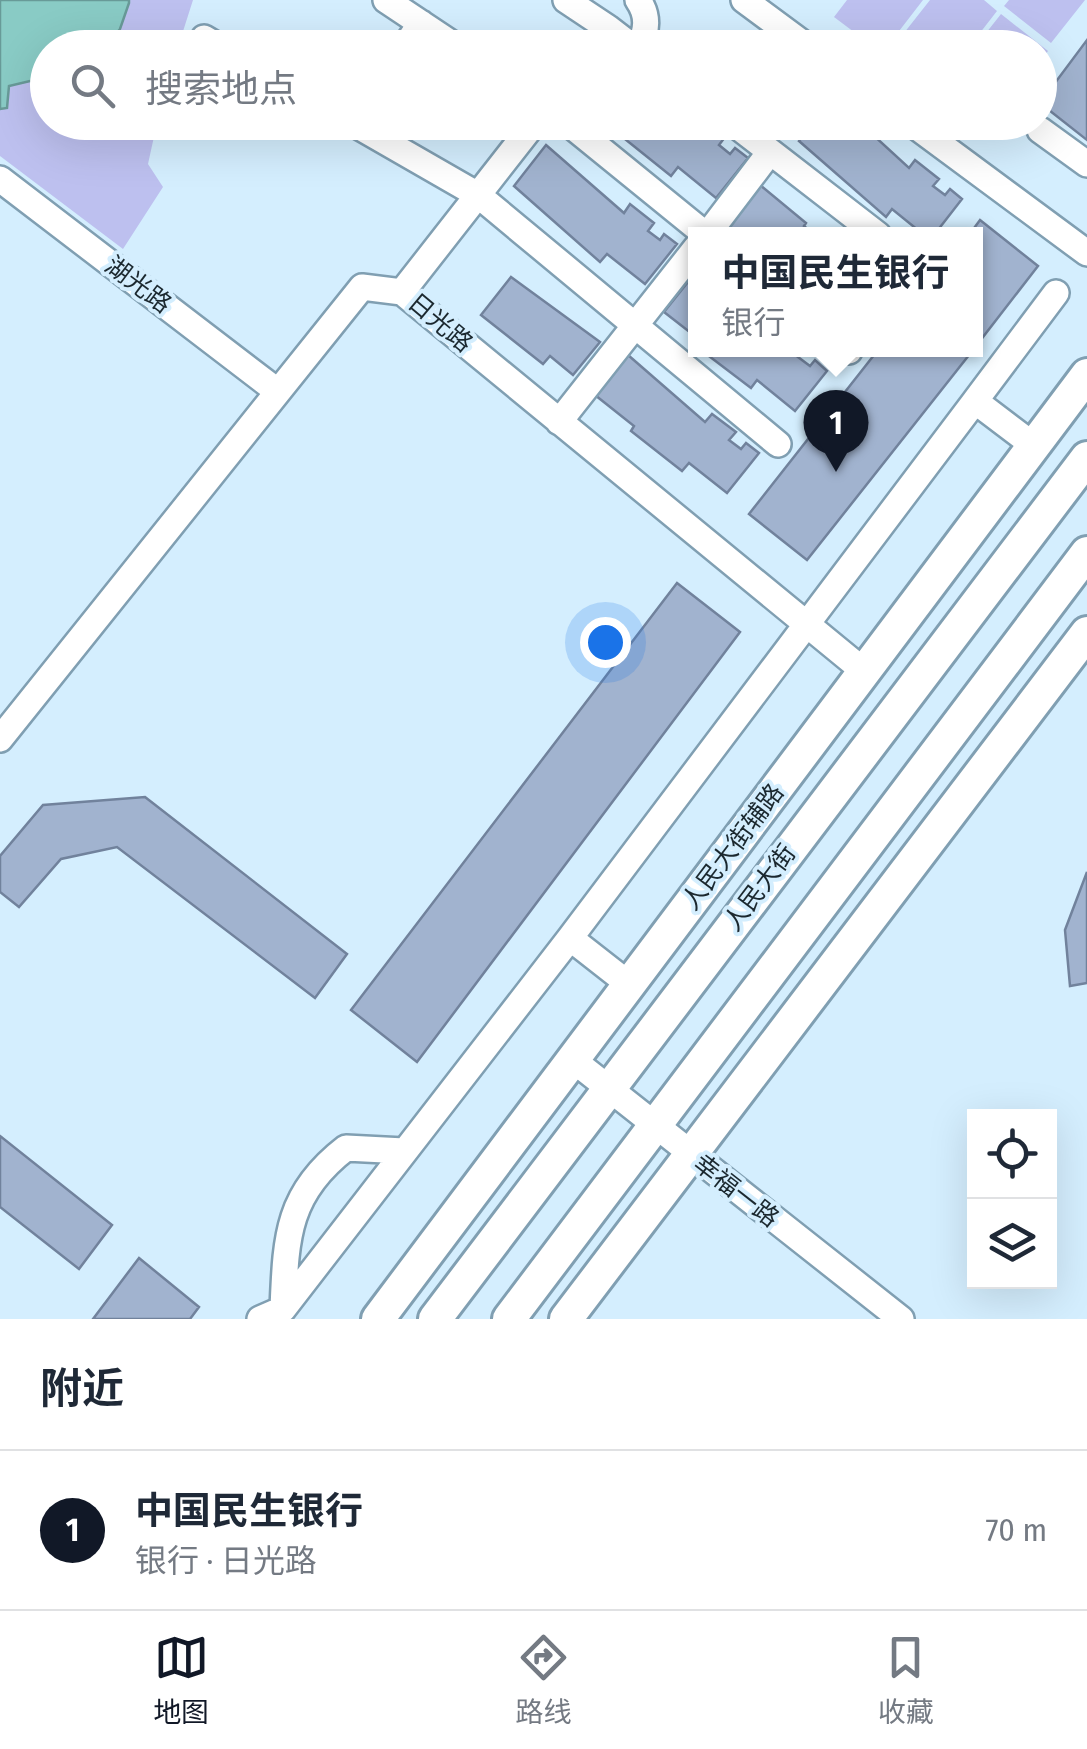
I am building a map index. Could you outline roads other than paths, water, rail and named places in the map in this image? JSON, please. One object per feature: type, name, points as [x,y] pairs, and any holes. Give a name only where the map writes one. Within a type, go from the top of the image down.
[{"type":"main road","name":"人民大街辅路","points":[[378,1319],[1087,374]]},
{"type":"main road","name":"人民大街","points":[[435,1319],[1087,458]]},
{"type":"main road","points":[[509,1319],[1087,553]]},
{"type":"main road","points":[[566,1319],[1087,633]]},
{"type":"street","points":[[386,0],[431,30]]},
{"type":"street","points":[[638,0],[646,22],[643,30]]},
{"type":"street","points":[[744,0],[784,30]]},
{"type":"street","points":[[577,2],[596,30]]},
{"type":"street","points":[[416,30],[421,23]]},
{"type":"street","points":[[382,140],[478,195],[778,444]]},
{"type":"street","points":[[402,292],[521,140]]},
{"type":"street","points":[[590,140],[697,227]]},
{"type":"street","points":[[755,140],[869,227]]},
{"type":"street","points":[[934,140],[1087,253]]},
{"type":"street","points":[[1054,140],[1087,164]]},
{"type":"street","points":[[711,227],[770,152]]},
{"type":"street","name":"湖光路","points":[[0,179],[277,392]]},
{"type":"street","points":[[558,422],[688,258]]},
{"type":"street","name":"日光路","points":[[0,739],[362,287],[402,292],[865,672]]},
{"type":"street","points":[[271,1314],[570,938],[1056,293]]},
{"type":"street","points":[[975,401],[1033,446]]},
{"type":"street","points":[[570,938],[630,985]]},
{"type":"street","name":"幸福一路","points":[[574,1060],[901,1319]]},
{"type":"street","points":[[271,1314],[300,1194],[324,1165],[346,1148],[404,1151]]},
{"type":"place","name":"中国民生银行","points":[[836,472]]}]
